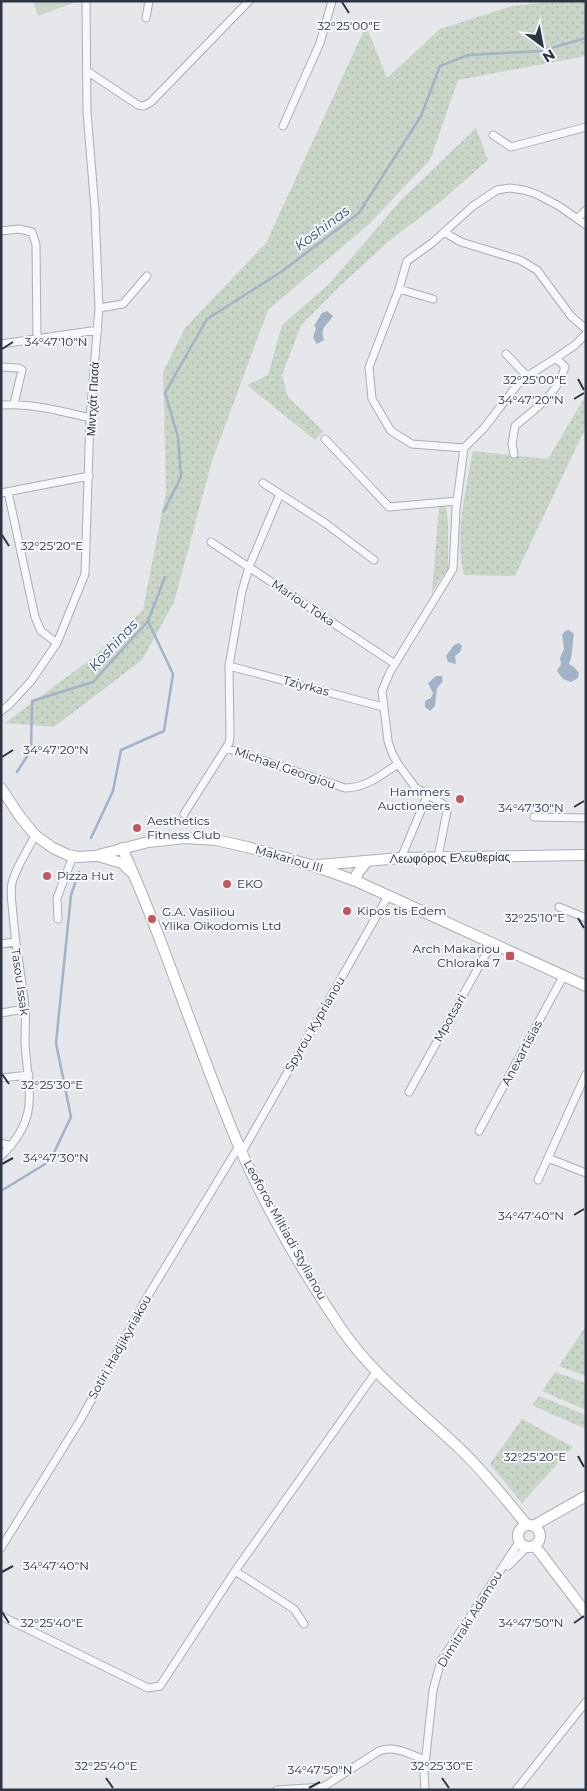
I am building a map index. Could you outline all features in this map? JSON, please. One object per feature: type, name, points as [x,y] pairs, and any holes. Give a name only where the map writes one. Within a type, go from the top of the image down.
[{"type":"main road","name":"Makariou III","points":[[1,788],[35,835],[53,848],[73,856],[95,856],[148,842],[185,838],[216,840],[247,847],[314,866],[356,881],[564,974],[586,986]]},
{"type":"main road","points":[[134,874],[135,853],[148,842]]},
{"type":"main road","name":"Leoforos Miltiadi Stylianou","points":[[122,848],[163,945],[241,1149],[273,1214],[311,1281],[343,1332],[376,1372],[407,1403],[473,1462],[499,1492],[586,1613]]},
{"type":"main road","name":"Λεωφόρος Ελευθερίας","points":[[314,866],[400,858],[586,855]]},
{"type":"main road","points":[[95,856],[122,864],[134,874]]},
{"type":"main road","points":[[356,881],[357,874],[367,861]]},
{"type":"main road","points":[[529,1536],[586,1496]]},
{"type":"street","name":"Μιντχάτ Πασά","points":[[1,711],[31,681],[57,643],[85,574],[90,418],[99,308],[95,210],[88,140],[86,1]]},
{"type":"street","points":[[146,18],[149,1]]},
{"type":"street","points":[[87,71],[138,105],[144,106],[151,102],[249,1]]},
{"type":"street","points":[[283,126],[320,44],[332,1]]},
{"type":"street","points":[[493,135],[511,147],[586,127]]},
{"type":"street","points":[[464,448],[412,444],[391,431],[372,400],[369,367],[399,288],[407,261],[432,243],[460,217],[497,190],[510,188],[536,194],[578,218],[586,225]]},
{"type":"street","points":[[578,218],[586,210]]},
{"type":"street","points":[[1,232],[19,229],[32,232],[36,245],[37,339]]},
{"type":"street","points":[[444,232],[461,242],[520,260],[537,270],[572,316],[586,329]]},
{"type":"street","points":[[99,308],[123,304],[147,276]]},
{"type":"street","points":[[399,288],[433,299]]},
{"type":"street","points":[[1,344],[98,330]]},
{"type":"street","points":[[438,857],[447,812],[443,804],[416,787],[398,764],[390,748],[382,690],[395,664],[453,569],[457,501],[464,448],[484,428],[521,380],[556,358],[586,334]]},
{"type":"street","points":[[506,354],[527,376]]},
{"type":"street","points":[[514,454],[512,444],[515,426],[550,396],[562,378],[565,367],[556,358]]},
{"type":"street","points":[[1,367],[22,370],[14,404]]},
{"type":"street","points":[[1,405],[14,404],[47,407],[90,418]]},
{"type":"street","points":[[325,439],[390,507],[457,501]]},
{"type":"street","points":[[57,643],[41,631],[35,617],[5,493],[89,476]]},
{"type":"street","points":[[263,483],[325,523],[374,560]]},
{"type":"street","points":[[184,814],[226,748],[230,736],[228,666],[242,591],[249,567],[280,494]]},
{"type":"street","name":"Mariou Toka","points":[[211,542],[395,664]]},
{"type":"street","name":"Tziyrkas","points":[[228,666],[383,706]]},
{"type":"street","name":"Michael Georgiou","points":[[226,748],[345,788],[359,787],[398,764]]},
{"type":"street","points":[[400,858],[428,794]]},
{"type":"street","points":[[534,817],[586,818]]},
{"type":"street","name":"Tasou Issak","points":[[1,1156],[22,1129],[28,1116],[30,1105],[25,1043],[25,1009],[15,942],[12,882],[35,835]]},
{"type":"street","points":[[58,919],[57,898],[73,856]]},
{"type":"street","name":"Spyrou Kyprianou","points":[[241,1149],[388,896]]},
{"type":"street","points":[[559,907],[586,918]]},
{"type":"street","points":[[1,944],[15,942]]},
{"type":"street","name":"Mpotsari","points":[[409,1092],[492,943]]},
{"type":"street","name":"Anexartisias","points":[[479,1131],[564,974]]},
{"type":"street","points":[[1,1013],[25,1009]]},
{"type":"street","points":[[538,1180],[586,1074]]},
{"type":"street","points":[[1,1078],[29,1075]]},
{"type":"street","points":[[1,1142],[10,1146]]},
{"type":"street","name":"Sotiri Hadjikyriakou","points":[[1,1548],[81,1419],[146,1299],[241,1149]]},
{"type":"street","points":[[548,1158],[586,1173]]},
{"type":"street","points":[[1,1616],[148,1688],[163,1684],[235,1571],[376,1372]]},
{"type":"street","name":"Dimitraki Adamou","points":[[425,1790],[425,1760],[433,1690],[441,1662],[497,1576],[529,1536]]},
{"type":"street","points":[[235,1571],[294,1609],[304,1624]]},
{"type":"street","points":[[516,1790],[586,1702]]},
{"type":"street","points":[[277,1790],[323,1786],[385,1748],[392,1748],[425,1760]]},
{"type":"green space","points":[[33,1],[74,1],[75,2],[38,16]]},
{"type":"green space","points":[[557,1],[586,1],[586,56],[458,80],[430,160],[368,225],[268,310],[212,461],[174,602],[142,660],[54,727],[5,723],[92,658],[143,610],[166,491],[163,372],[185,328],[266,243],[366,26],[387,78],[440,29],[512,6]]},
{"type":"green space","points":[[476,128],[488,160],[439,203],[389,241],[301,325],[282,375],[288,397],[323,431],[315,440],[247,385],[268,375],[282,325],[330,283],[401,200]]},
{"type":"green space","points":[[586,395],[586,427],[515,576],[464,575],[460,545],[462,513],[473,451],[548,459]]},
{"type":"green space","points":[[439,507],[446,507],[448,522],[448,568],[432,592]]},
{"type":"green space","points":[[586,1326],[586,1376],[559,1366]]},
{"type":"green space","points":[[555,1372],[586,1383],[586,1410],[542,1391]]},
{"type":"green space","points":[[539,1396],[586,1415],[586,1429],[532,1405]]},
{"type":"green space","points":[[522,1419],[573,1447],[522,1503],[490,1464]]},
{"type":"water","points":[[327,311],[333,316],[323,329],[324,340],[317,344],[313,338],[316,328],[314,326],[322,313]]},
{"type":"water","points":[[569,630],[574,634],[569,664],[579,673],[578,678],[571,682],[563,679],[557,671],[561,664],[560,658],[564,649],[562,635],[565,631]]},
{"type":"water","points":[[459,643],[462,646],[460,652],[455,656],[456,664],[448,662],[446,656],[454,645]]},
{"type":"water","points":[[436,676],[442,676],[443,681],[437,688],[435,706],[430,711],[425,707],[425,701],[431,698],[433,693],[428,683]]},
{"type":"waterway","name":"Koshinas","points":[[164,511],[181,477],[178,437],[165,393],[207,319],[281,272],[359,213],[421,116],[440,66],[468,55],[541,51],[586,38]]},
{"type":"waterway","name":"Koshinas","points":[[17,772],[31,750],[32,701],[93,682],[148,621],[165,577]]},
{"type":"waterway","points":[[91,838],[113,791],[121,750],[164,731],[173,674],[148,621]]},
{"type":"waterway","points":[[1,1191],[50,1161],[71,1117],[56,1043],[71,895],[79,872]]},
{"type":"place","name":"Hammers Auctioneers","points":[[460,799]]},
{"type":"place","name":"Aesthetics Fitness Club","points":[[137,828]]},
{"type":"place","name":"Pizza Hut","points":[[47,876]]},
{"type":"place","name":"EKO","points":[[227,884]]},
{"type":"place","name":"Kipos tis Edem","points":[[347,911]]},
{"type":"place","name":"G.A. Vasiliou Ylika Oikodomis Ltd","points":[[152,919]]},
{"type":"place","name":"Arch Makariou Chloraka 7","points":[[510,956]]}]
